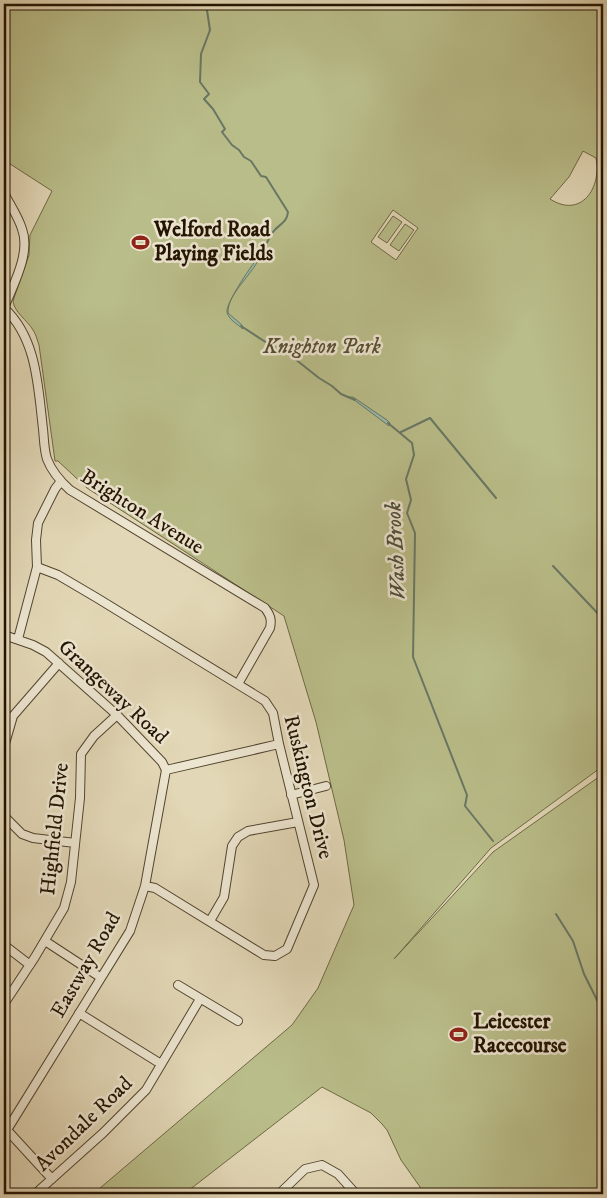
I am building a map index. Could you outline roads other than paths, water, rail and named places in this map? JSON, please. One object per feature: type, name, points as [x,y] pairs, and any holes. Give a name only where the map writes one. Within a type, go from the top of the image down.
[{"type":"street","points":[[4,193],[22,228],[25,247],[24,257],[4,308]]},
{"type":"street","name":"Brighton Avenue","points":[[4,308],[16,320],[26,337],[33,360],[47,458],[61,481],[70,490],[265,608],[270,615],[272,621],[270,628],[238,684]]},
{"type":"street","points":[[18,639],[37,567],[36,540],[38,523],[54,489],[61,481]]},
{"type":"street","name":"Ruskington Drive","points":[[37,567],[50,571],[89,593],[238,684],[265,701],[273,712],[279,744],[314,885],[287,949],[275,956],[264,955],[155,888],[145,886]]},
{"type":"street","name":"Grangeway Road","points":[[4,635],[33,644],[46,652],[118,715],[162,762],[166,770]]},
{"type":"street","points":[[4,748],[13,716],[59,663]]},
{"type":"street","name":"Highfield Drive","points":[[4,1004],[64,908],[71,882],[80,798],[81,754],[94,736],[118,715]]},
{"type":"street","points":[[166,770],[279,744]]},
{"type":"street","name":"Eastway Road","points":[[5,1132],[130,931],[145,886],[166,770]]},
{"type":"street","points":[[292,795],[326,786]]},
{"type":"street","points":[[4,816],[22,834],[33,838],[75,843]]},
{"type":"street","points":[[210,921],[224,897],[232,846],[238,837],[248,831],[298,822]]},
{"type":"street","points":[[45,941],[100,977]]},
{"type":"street","points":[[4,945],[30,965]]},
{"type":"street","points":[[178,985],[238,1021]]},
{"type":"street","name":"Avondale Road","points":[[34,1194],[146,1090],[200,999]]},
{"type":"street","points":[[79,1013],[161,1064]]},
{"type":"street","points":[[5,1132],[52,1179]]},
{"type":"street","points":[[279,1194],[305,1169],[322,1165],[338,1174],[356,1194]]},
{"type":"waterway","name":"Wash Brook","points":[[206,4],[210,30],[201,54],[200,82],[209,94],[204,99],[213,109],[225,129],[222,132],[232,145],[251,161],[261,176],[266,177],[288,212],[284,221],[271,235],[261,255]]},
{"type":"waterway","name":"Wash Brook","points":[[241,326],[267,343],[285,351],[341,394],[355,400]]},
{"type":"waterway","points":[[401,432],[430,418],[496,498]]},
{"type":"waterway","name":"Wash Brook","points":[[388,423],[412,443],[414,455],[406,479],[411,500],[407,513],[415,533],[413,657],[467,795],[465,806],[493,841]]},
{"type":"waterway","points":[[553,566],[603,619]]},
{"type":"waterway","name":"Wash Brook","points":[[556,914],[573,941],[584,974],[603,1012]]},
{"type":"place","name":"Welford Road Playing Fields","points":[[140,242]]},
{"type":"place","name":"Leicester Racecourse","points":[[459,1034]]},
{"type":"park label","name":"Knighton Park","points":[[322,347]]}]
